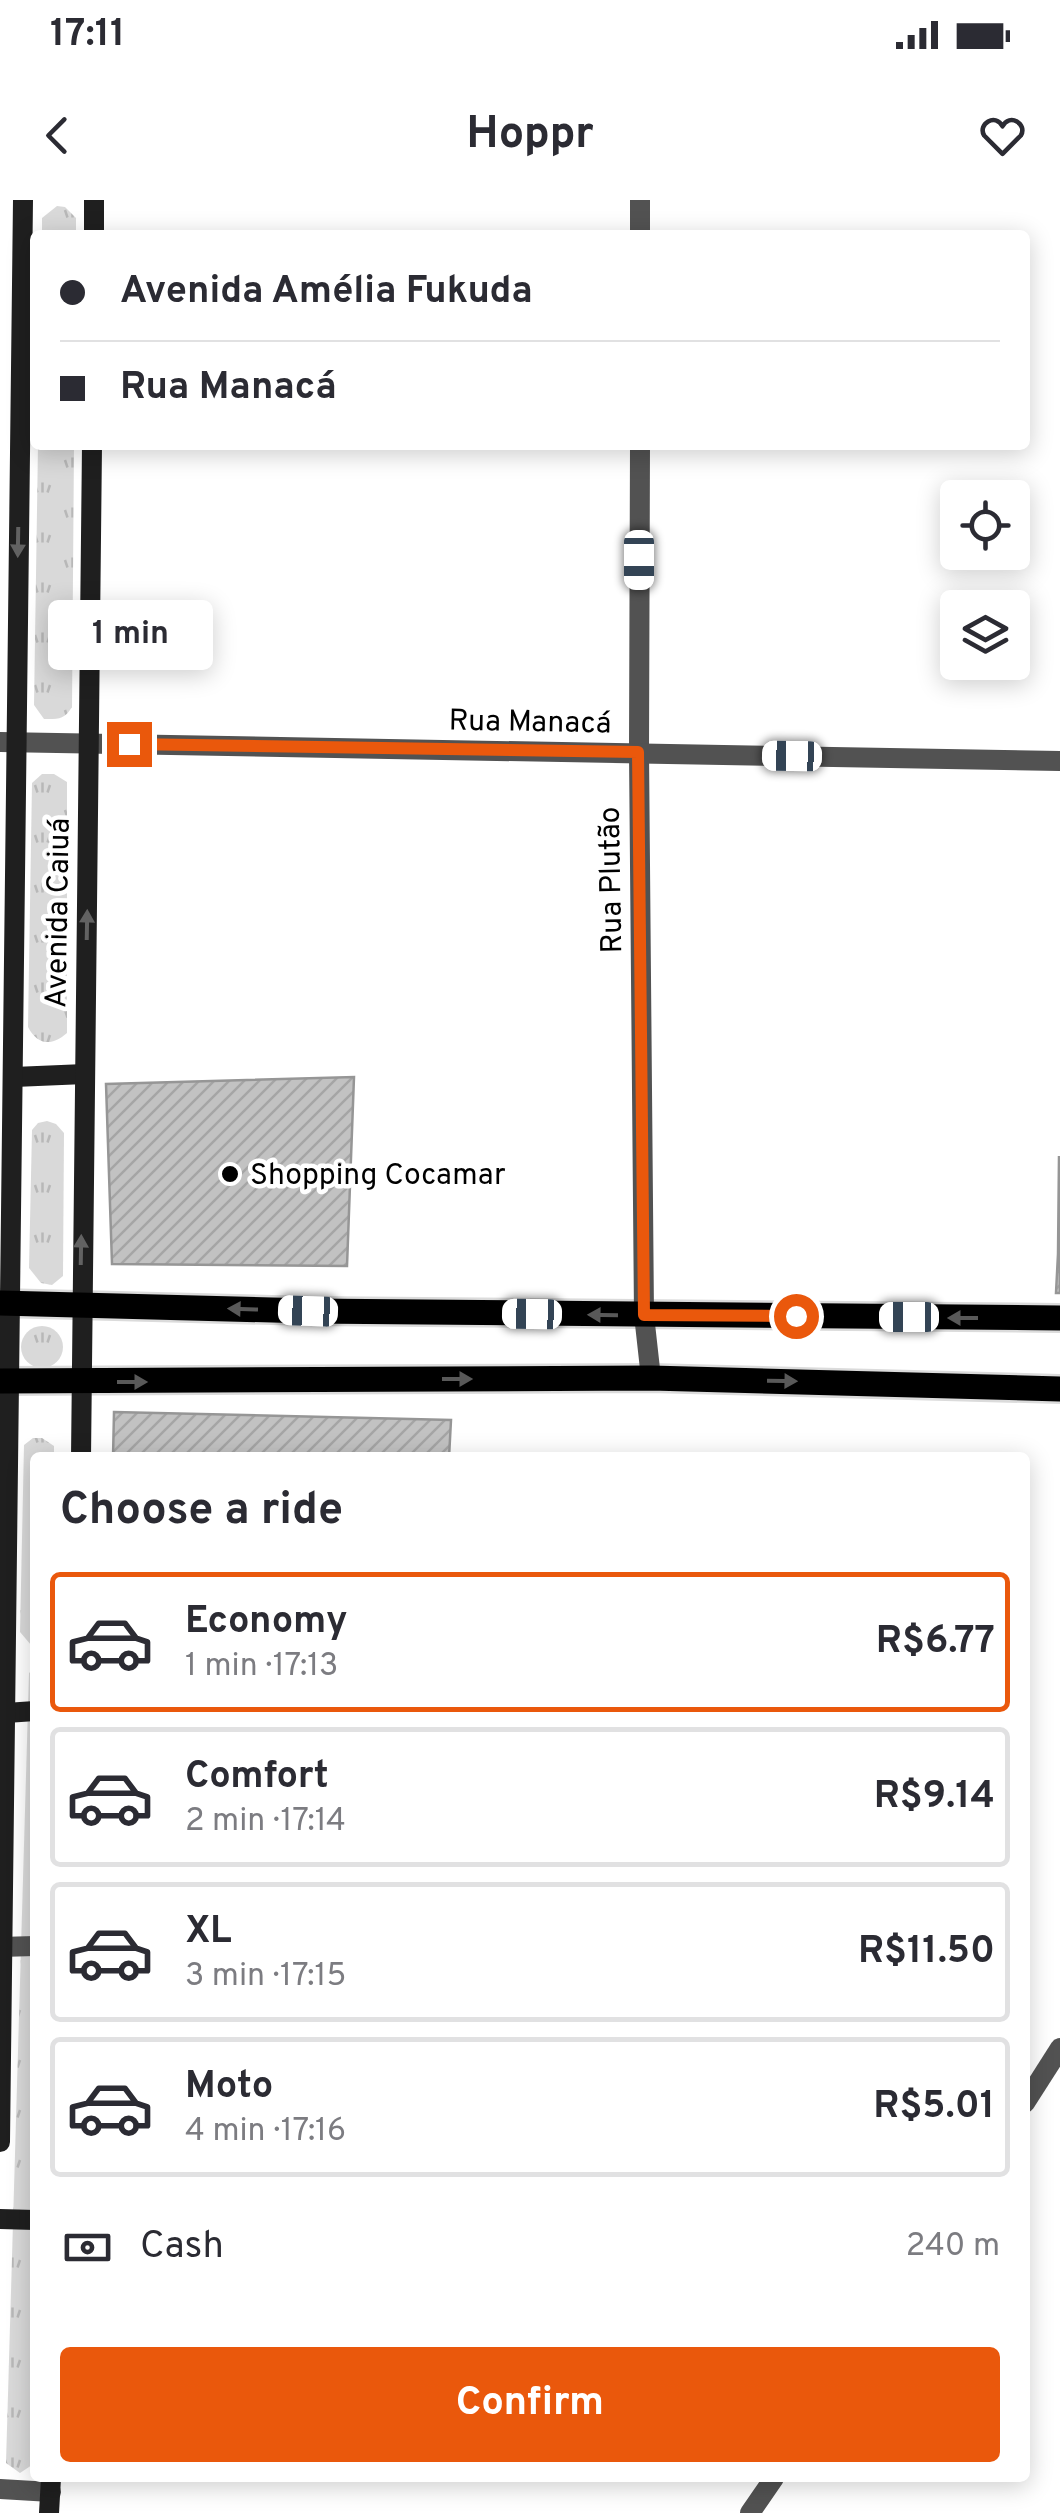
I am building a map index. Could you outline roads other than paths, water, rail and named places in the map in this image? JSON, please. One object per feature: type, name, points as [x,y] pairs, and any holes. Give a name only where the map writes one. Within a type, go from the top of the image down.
[{"type":"main road","name":"Avenida Caiuá","points":[[0,2142],[6,1713],[4,1381],[14,1078],[7,742],[9,474],[22,200]]},
{"type":"main road","points":[[94,200],[94,230]]},
{"type":"main road","name":"Avenida Caiuá","points":[[80,1452],[92,450]]},
{"type":"main road","points":[[14,1078],[85,1074]]},
{"type":"main road","points":[[6,1303],[308,1311],[1060,1318]]},
{"type":"main road","points":[[4,1381],[650,1378],[1060,1389]]},
{"type":"main road","points":[[6,1713],[30,1711]]},
{"type":"main road","points":[[0,2219],[30,2220]]},
{"type":"street","points":[[640,200],[640,230]]},
{"type":"street","name":"Rua Plutão","points":[[640,450],[638,752],[644,1315],[650,1378]]},
{"type":"street","name":"Rua Manacá","points":[[7,742],[1060,760]]},
{"type":"street","points":[[1,1947],[30,1946]]},
{"type":"street","points":[[1030,2098],[1052,2077],[1060,2048]]},
{"type":"street","points":[[750,2513],[771,2482]]},
{"type":"street","points":[[0,2490],[50,2494]]},
{"type":"place","name":"Shopping Cocamar","points":[[230,1174]]}]
